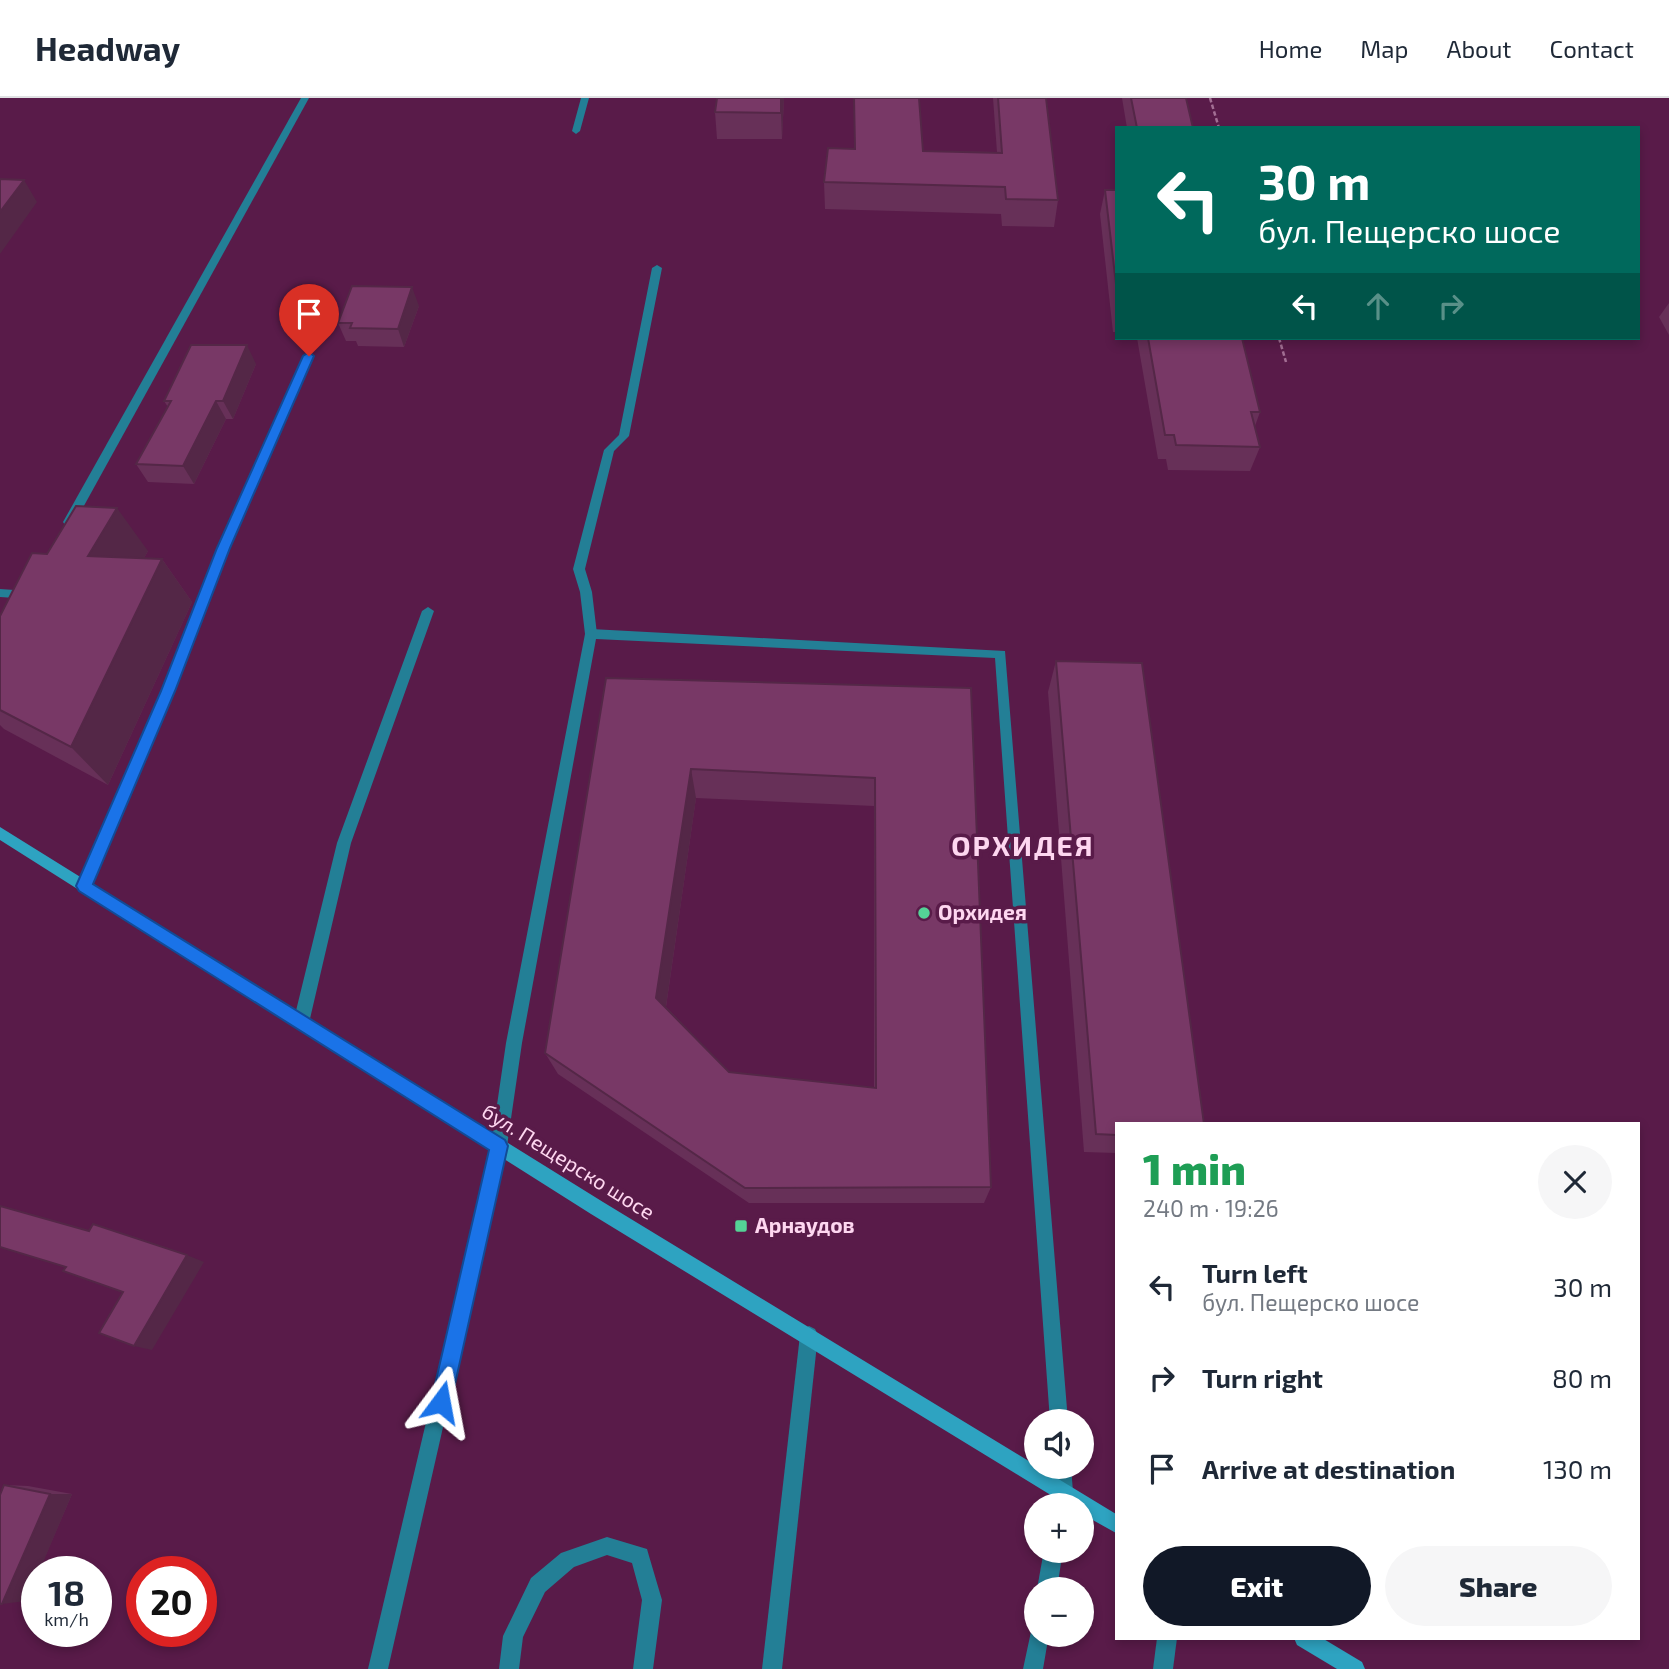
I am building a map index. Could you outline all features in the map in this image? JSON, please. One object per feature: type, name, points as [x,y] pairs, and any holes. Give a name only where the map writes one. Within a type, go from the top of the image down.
[{"type":"main road","name":"бул. Пещерско шосе","points":[[0,834],[499,1146],[808,1335],[1055,1493]]},
{"type":"main road","name":"бул. Пещерско шосе","points":[[1094,1513],[1115,1524]]},
{"type":"main road","points":[[1307,1640],[1355,1669]]},
{"type":"street","points":[[62,534],[304,98]]},
{"type":"street","points":[[576,131],[585,98]]},
{"type":"street","points":[[378,1669],[499,1146],[514,1043],[591,634],[586,592],[579,569],[609,450],[624,436],[657,268]]},
{"type":"street","points":[[84,886],[168,691],[223,548],[309,356]]},
{"type":"street","points":[[0,593],[26,600],[36,582]]},
{"type":"street","points":[[301,1023],[344,843],[428,611]]},
{"type":"street","points":[[591,634],[1001,654],[1058,1409]]},
{"type":"street","points":[[772,1669],[808,1335]]},
{"type":"street","points":[[509,1669],[513,1636],[538,1585],[568,1560],[607,1545],[640,1556],[652,1600],[643,1669]]},
{"type":"street","points":[[1163,1669],[1167,1640]]},
{"type":"street","points":[[1033,1669],[1037,1647]]},
{"type":"path","points":[[1210,98],[1218,126]]},
{"type":"path","points":[[1280,340],[1286,362]]},
{"type":"building","points":[[717,98],[781,98],[781,113],[715,112]]},
{"type":"building","points":[[854,98],[919,98],[923,151],[1002,153],[998,98],[1046,98],[1058,200],[1006,199],[1005,187],[824,182],[828,148],[855,149]]},
{"type":"building","points":[[1131,98],[1186,98],[1193,126],[1137,126]]},
{"type":"building","points":[[0,179],[24,180],[0,212]]},
{"type":"building","points":[[1105,190],[1115,190],[1115,275]]},
{"type":"building","points":[[352,286],[412,287],[398,329],[350,328],[352,323],[338,323]]},
{"type":"building","points":[[1148,340],[1242,340],[1260,412],[1251,412],[1260,447],[1176,445],[1174,435],[1165,435]]},
{"type":"building","points":[[191,345],[247,345],[223,401],[216,401],[183,466],[136,464],[171,401],[164,401]]},
{"type":"building","points":[[76,506],[117,508],[88,556],[162,559],[71,747],[0,710],[0,616],[32,553],[47,554]]},
{"type":"building","points":[[1056,661],[1142,663],[1204,1122],[1115,1122],[1115,1135],[1096,1134]]},
{"type":"building","name":"Орхидея","points":[[606,678],[971,688],[991,1187],[745,1188],[545,1053]],"holes":[[[691,769],[875,778],[876,1088],[729,1072],[656,998]]]},
{"type":"building","points":[[0,1206],[89,1231],[93,1224],[187,1255],[134,1346],[99,1333],[123,1292],[63,1271],[66,1267],[0,1247]]},
{"type":"building","points":[[4,1485],[50,1494],[2,1604],[0,1604],[0,1495]]},
{"type":"place","name":"Орхидея","points":[[924,913]]},
{"type":"place","name":"Арнаудов","points":[[741,1226]]},
{"type":"district","name":"ОРХИДЕЯ","points":[[1023,846]]},
{"type":"route","points":[[309,356],[223,548],[168,691],[84,886],[499,1146],[441,1402]]}]
